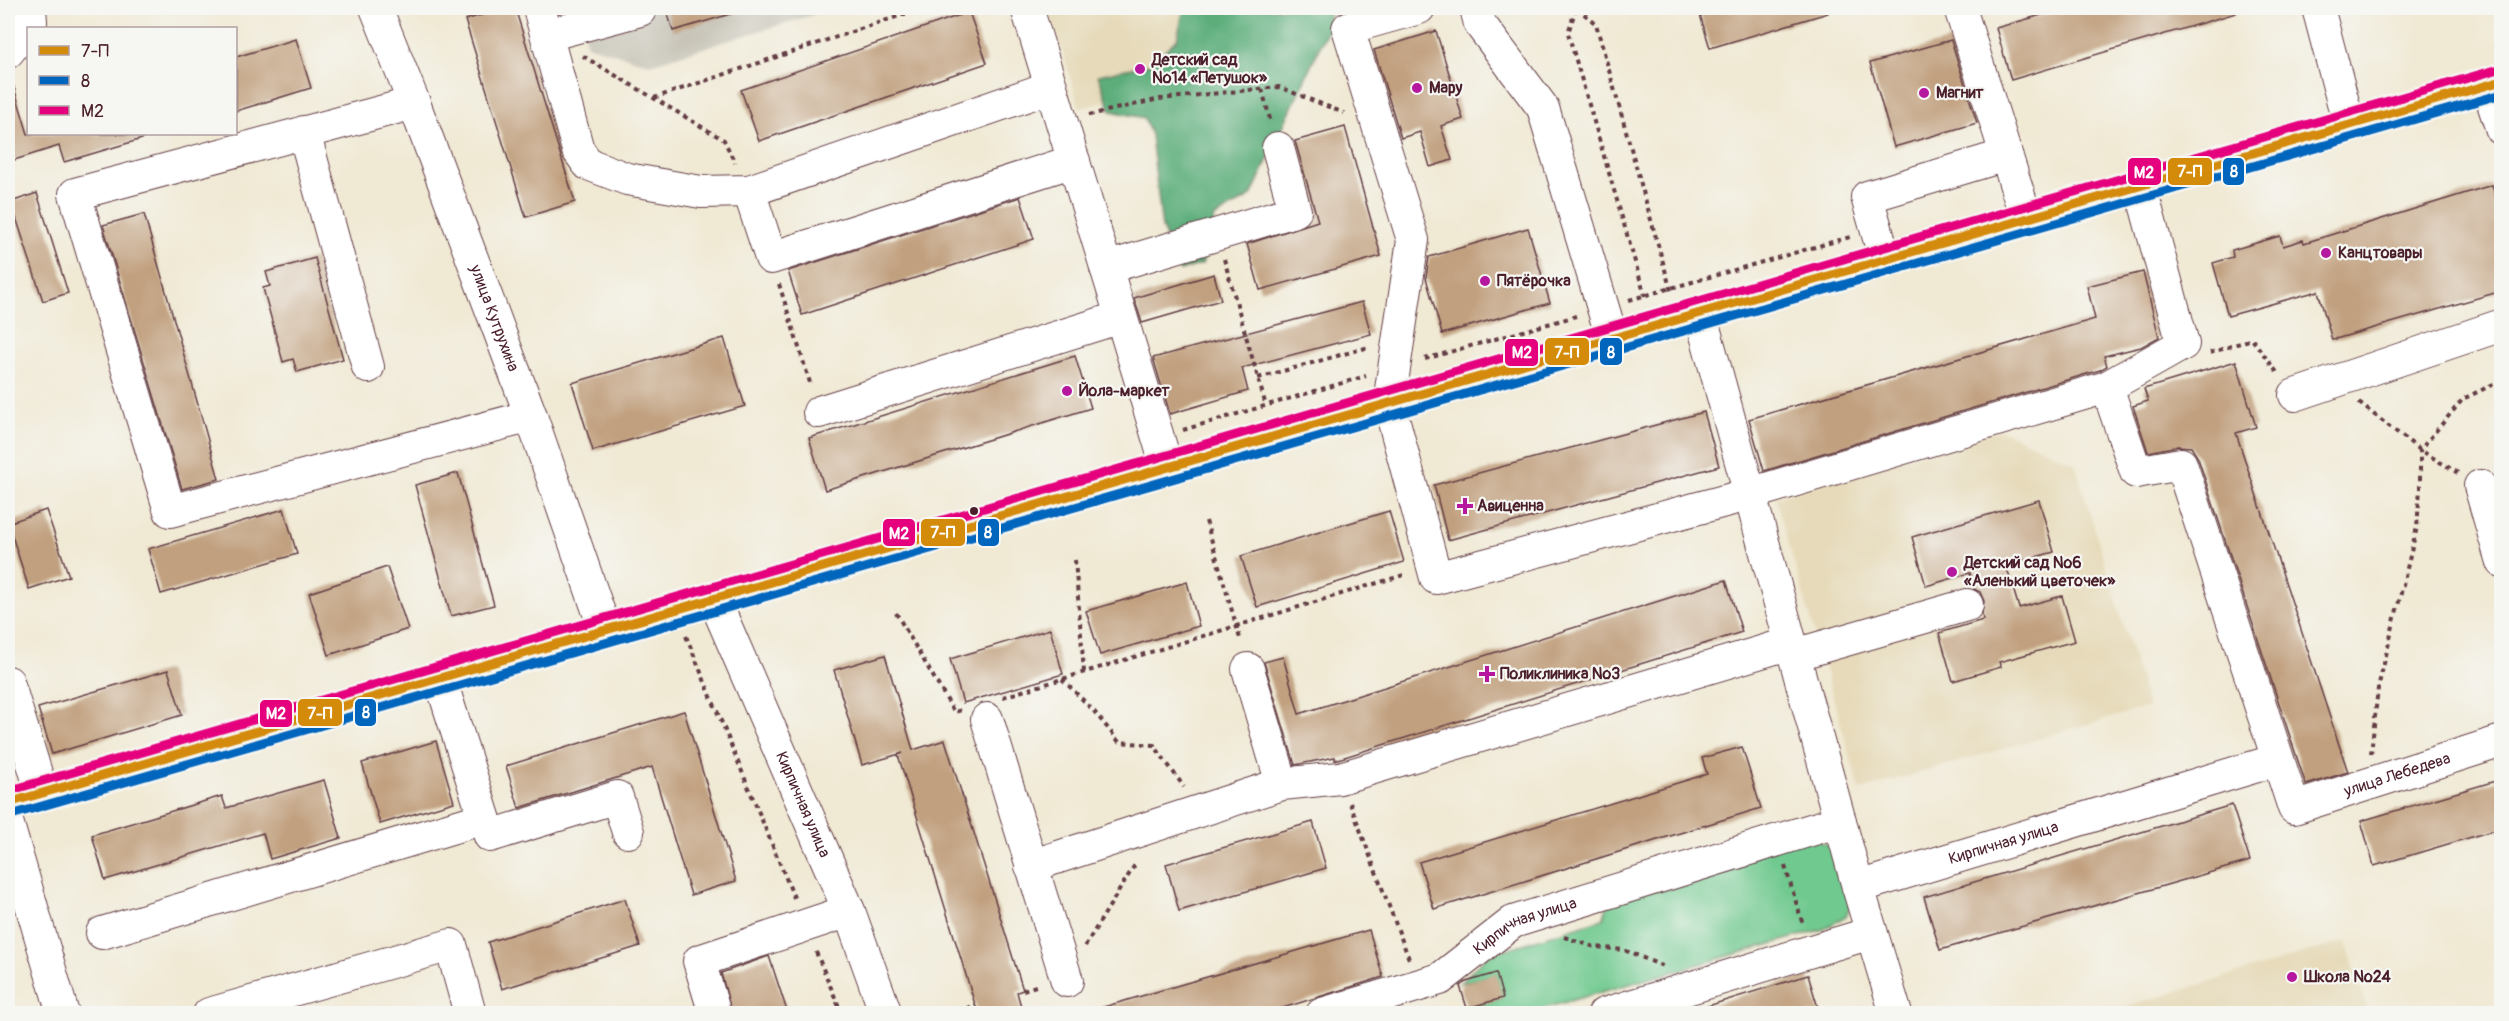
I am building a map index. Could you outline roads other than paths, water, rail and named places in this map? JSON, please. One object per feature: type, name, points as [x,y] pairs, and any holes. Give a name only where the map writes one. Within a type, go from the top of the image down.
[{"type":"street","points":[[27,27],[31,22],[30,8]]},
{"type":"street","name":"улица Кутрухина","points":[[376,8],[531,416],[605,630]]},
{"type":"street","points":[[1027,8],[1167,467]]},
{"type":"street","points":[[1419,8],[1348,28],[1413,240],[1389,403],[1436,578],[1750,494],[2107,387],[2183,344],[2140,185]]},
{"type":"street","points":[[1476,8],[1480,24],[1543,108],[1612,338]]},
{"type":"street","points":[[1960,8],[2026,218]]},
{"type":"street","points":[[2318,8],[2349,124]]},
{"type":"street","points":[[640,10],[543,21],[578,150],[588,164],[627,180],[701,192],[749,191],[1051,87]]},
{"type":"street","points":[[8,52],[27,27]]},
{"type":"street","points":[[8,803],[2494,83],[2502,130]]},
{"type":"street","points":[[414,103],[75,194],[170,511],[531,416]]},
{"type":"street","points":[[304,132],[368,367]]},
{"type":"street","points":[[1106,268],[1295,212],[1278,148]]},
{"type":"street","points":[[1885,259],[1867,197],[2006,155]]},
{"type":"street","points":[[749,191],[771,258],[1074,161]]},
{"type":"street","points":[[1701,313],[1840,822],[1896,1014]]},
{"type":"street","points":[[819,412],[1121,317]]},
{"type":"street","points":[[2295,395],[2502,325]]},
{"type":"street","points":[[2107,387],[2136,472],[2181,464],[2277,760]]},
{"type":"street","points":[[2480,486],[2502,562]]},
{"type":"street","name":"Кирпичная улица","points":[[714,598],[849,911],[886,1014]]},
{"type":"street","points":[[1031,866],[1282,784],[1340,778],[1793,649],[1967,605]]},
{"type":"street","points":[[1248,669],[1282,784]]},
{"type":"street","points":[[440,678],[490,836],[617,797],[628,832]]},
{"type":"street","points":[[8,682],[42,794]]},
{"type":"street","points":[[981,709],[1066,979]]},
{"type":"street","name":"улица Лебедева","points":[[2277,760],[2294,808],[2502,741]]},
{"type":"street","name":"Кирпичная улица","points":[[1858,886],[2277,760]]},
{"type":"street","points":[[102,933],[484,818]]},
{"type":"street","name":"Кирпичная улица","points":[[1322,1014],[1409,996],[1440,979],[1513,922],[1840,822]]},
{"type":"street","points":[[8,825],[63,1014]]},
{"type":"street","points":[[715,1014],[699,961],[849,911]]},
{"type":"street","points":[[1604,1014],[1871,933]]},
{"type":"street","points":[[209,1014],[450,945],[470,1014]]},
{"type":"place","name":"Детский сад №14 «Петушок»","points":[[1140,69]]},
{"type":"place","name":"Мару","points":[[1417,88]]},
{"type":"place","name":"Магнит","points":[[1924,93]]},
{"type":"place","name":"Канцтовары","points":[[2326,253]]},
{"type":"place","name":"Пятёрочка","points":[[1485,281]]},
{"type":"place","name":"Йола-маркет","points":[[1067,391]]},
{"type":"place","name":"Авиценна","points":[[1465,506]]},
{"type":"place","name":"Детский сад №6 «Аленький цветочек»","points":[[1952,572]]},
{"type":"place","name":"Поликлиника №3","points":[[1487,674]]},
{"type":"place","name":"Школа №24","points":[[2292,977]]}]
